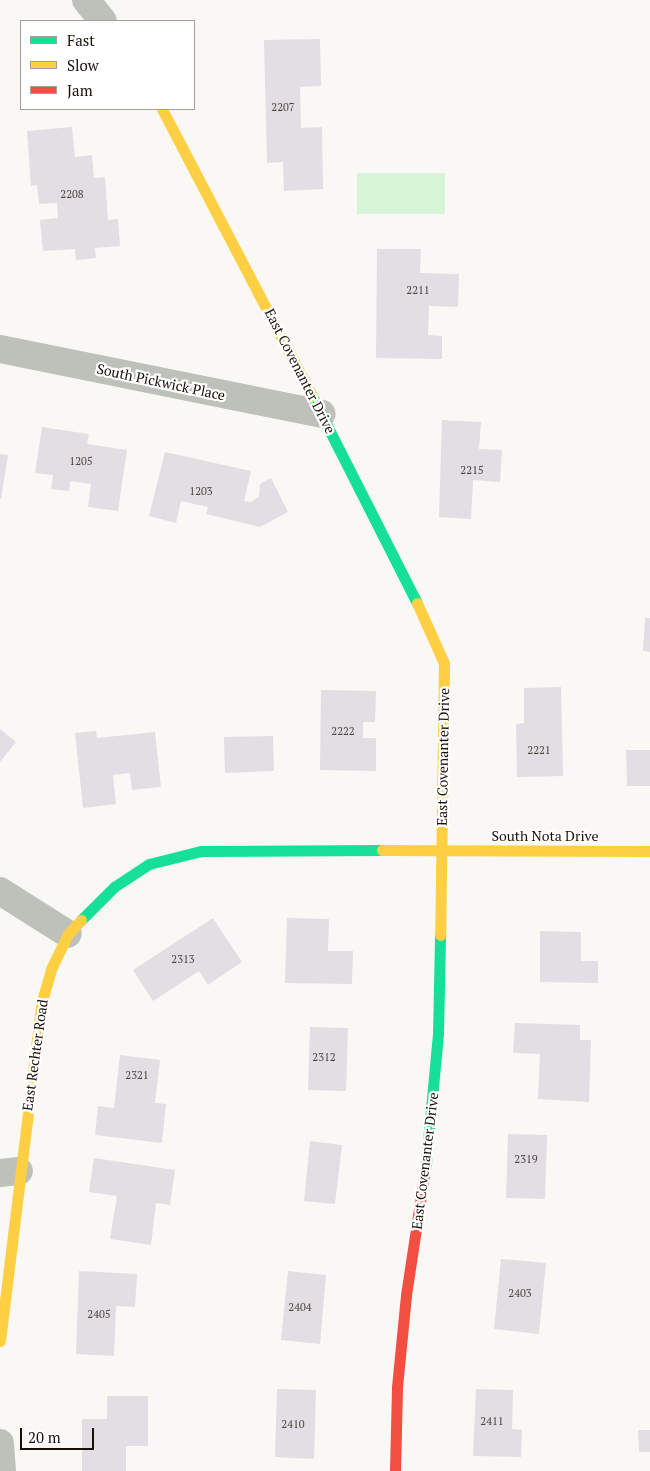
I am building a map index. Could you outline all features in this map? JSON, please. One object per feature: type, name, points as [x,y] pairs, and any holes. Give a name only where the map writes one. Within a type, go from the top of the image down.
[{"type":"street","points":[[86,0],[102,20]]},
{"type":"street","name":"East Covenanter Drive","points":[[163,110],[433,634],[444,663],[438,1034],[425,1175],[406,1295],[398,1378],[395,1471]]},
{"type":"street","name":"South Pickwick Place","points":[[0,349],[321,414]]},
{"type":"street","name":"East Rechter Road","points":[[0,1341],[9,1172],[42,1001],[51,969],[68,934],[96,902],[149,864],[188,853],[243,849],[441,850]]},
{"type":"street","name":"South Nota Drive","points":[[441,850],[650,851]]},
{"type":"street","points":[[0,892],[68,934]]},
{"type":"street","points":[[0,1443],[2,1471]]},
{"type":"green space","points":[[357,173],[445,173],[445,214],[357,214]]},
{"type":"building","points":[[320,39],[321,86],[300,87],[301,128],[322,127],[323,189],[284,191],[283,162],[267,163],[264,40]]},
{"type":"building","points":[[72,127],[75,157],[92,155],[94,178],[105,177],[108,220],[118,219],[120,246],[95,248],[96,258],[76,260],[75,249],[43,251],[40,220],[58,218],[57,203],[39,204],[37,185],[31,186],[27,131]]},
{"type":"building","points":[[377,249],[421,249],[420,273],[459,274],[458,307],[429,306],[428,335],[442,336],[442,359],[376,358]]},
{"type":"building","points":[[442,420],[481,422],[479,449],[502,450],[500,482],[473,480],[471,519],[439,517]]},
{"type":"building","points":[[42,427],[89,434],[87,444],[127,450],[118,511],[88,507],[91,484],[70,481],[69,491],[51,489],[53,475],[35,473]]},
{"type":"building","points":[[165,452],[251,471],[244,501],[250,502],[259,497],[260,484],[271,478],[288,512],[260,527],[206,514],[208,507],[181,501],[176,523],[149,516]]},
{"type":"building","points":[[0,454],[8,455],[1,499],[0,499]]},
{"type":"building","points":[[645,618],[650,618],[650,652],[643,651]]},
{"type":"building","points":[[561,687],[563,776],[517,777],[516,724],[524,723],[524,688]]},
{"type":"building","points":[[321,690],[376,691],[375,722],[363,722],[363,738],[376,738],[376,771],[320,770]]},
{"type":"building","points":[[0,729],[16,742],[0,762]]},
{"type":"building","points":[[96,731],[97,738],[155,732],[161,787],[132,790],[130,773],[113,775],[116,804],[83,808],[75,733]]},
{"type":"building","points":[[273,736],[274,771],[225,773],[224,737]]},
{"type":"building","points":[[626,750],[650,750],[650,786],[627,786]]},
{"type":"building","points":[[213,918],[242,962],[208,985],[199,971],[153,1001],[133,970]]},
{"type":"building","points":[[287,918],[329,919],[328,951],[353,951],[352,984],[285,983]]},
{"type":"building","points":[[540,931],[581,932],[581,961],[598,961],[598,983],[540,982]]},
{"type":"building","points":[[515,1023],[580,1025],[580,1040],[591,1040],[589,1102],[538,1099],[540,1054],[513,1053]]},
{"type":"building","points":[[310,1027],[348,1028],[346,1091],[308,1090]]},
{"type":"building","points":[[120,1055],[160,1060],[155,1103],[166,1104],[162,1143],[95,1135],[98,1106],[114,1108]]},
{"type":"building","points":[[508,1134],[547,1135],[545,1199],[506,1198]]},
{"type":"building","points":[[310,1141],[342,1145],[335,1204],[304,1201]]},
{"type":"building","points":[[94,1158],[175,1170],[170,1205],[156,1203],[151,1245],[110,1239],[117,1196],[89,1192]]},
{"type":"building","points":[[501,1259],[546,1263],[539,1334],[494,1329]]},
{"type":"building","points":[[79,1271],[137,1274],[135,1307],[116,1306],[114,1356],[76,1354]]},
{"type":"building","points":[[288,1271],[326,1275],[320,1344],[281,1340]]},
{"type":"building","points":[[277,1389],[316,1390],[314,1459],[275,1457]]},
{"type":"building","points":[[476,1389],[513,1390],[512,1429],[522,1430],[521,1457],[473,1456]]},
{"type":"building","points":[[107,1396],[148,1396],[148,1446],[126,1446],[126,1471],[82,1471],[82,1419],[107,1419]]},
{"type":"building","points":[[638,1430],[650,1430],[650,1452],[639,1452]]},
{"type":"traffic: fast","points":[[312,396],[417,603]]},
{"type":"traffic: fast","points":[[81,920],[114,887],[149,864],[201,851],[382,850]]},
{"type":"traffic: fast","points":[[426,1163],[438,1034],[440,935]]},
{"type":"traffic: slow","points":[[163,110],[312,396]]},
{"type":"traffic: slow","points":[[417,603],[444,663],[440,935]]},
{"type":"traffic: slow","points":[[382,850],[650,851]]},
{"type":"traffic: slow","points":[[0,1341],[42,1001],[51,969],[68,934],[81,920]]},
{"type":"traffic: jam","points":[[395,1471],[397,1387],[406,1295],[426,1163]]}]
